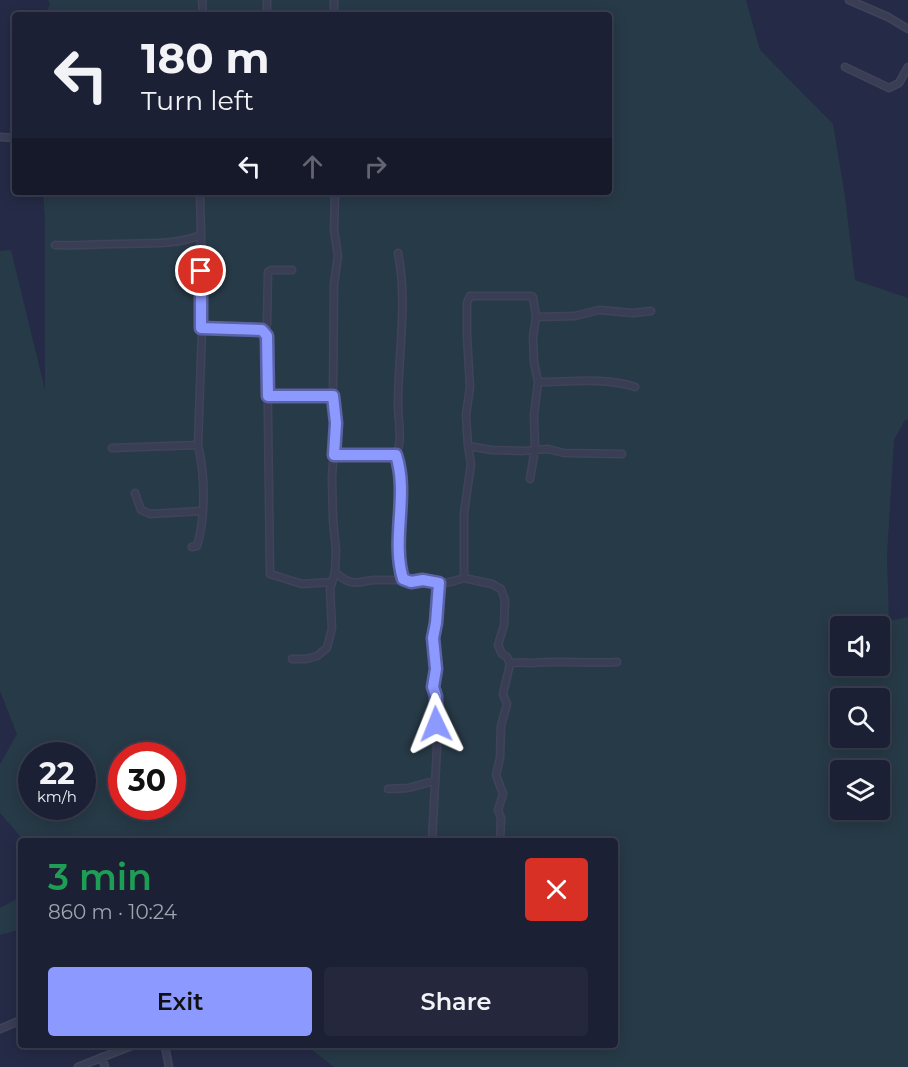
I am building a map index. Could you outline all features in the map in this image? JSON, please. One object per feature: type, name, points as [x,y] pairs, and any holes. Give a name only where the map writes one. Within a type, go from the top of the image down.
[{"type":"street","points":[[849,0],[888,16],[908,29]]},
{"type":"street","points":[[845,67],[889,88],[899,82],[908,67]]},
{"type":"street","points":[[192,547],[197,546],[200,537],[204,473],[198,445],[201,328],[200,195]]},
{"type":"street","points":[[292,659],[317,656],[327,648],[332,628],[330,589],[335,572],[336,551],[332,477],[336,423],[333,396],[334,284],[338,256],[334,230],[335,195]]},
{"type":"street","points":[[55,245],[165,243],[201,235]]},
{"type":"street","points":[[398,253],[402,299],[398,406],[400,434],[396,455],[401,503],[399,557],[403,579]]},
{"type":"street","points":[[264,333],[267,324],[268,272],[292,270]]},
{"type":"street","points":[[464,578],[464,513],[471,464],[466,415],[470,387],[467,303],[470,296],[533,297],[537,317],[533,337],[538,382],[534,415],[535,449],[530,479]]},
{"type":"street","points":[[537,317],[575,316],[599,310],[633,313],[651,311]]},
{"type":"street","points":[[201,328],[262,330],[267,336],[270,574],[302,584],[332,582]]},
{"type":"street","points":[[538,382],[605,382],[624,383],[635,387]]},
{"type":"street","points":[[268,396],[333,396]]},
{"type":"street","points":[[111,448],[198,445]]},
{"type":"street","points":[[468,446],[492,450],[522,451],[548,448],[564,453],[622,454]]},
{"type":"street","points":[[334,455],[396,455]]},
{"type":"street","points":[[135,494],[141,510],[150,514],[202,511]]},
{"type":"street","points":[[335,572],[353,583],[403,579],[411,582],[423,580],[439,583],[464,578],[492,584],[501,589],[506,600],[506,613],[498,645],[510,664],[503,694],[507,704],[501,726],[502,739],[496,775],[503,794],[498,810],[501,818],[500,838]]},
{"type":"street","points":[[432,838],[437,747],[436,696],[433,687],[436,669],[433,638],[439,583]]},
{"type":"street","points":[[510,664],[553,661],[591,664],[617,662]]},
{"type":"street","points":[[388,789],[408,788],[434,781]]},
{"type":"street","points":[[0,1029],[18,1021]]},
{"type":"street","points":[[78,1067],[126,1048]]},
{"type":"street","points":[[165,1048],[169,1067]]},
{"type":"street","points":[[102,1057],[105,1067]]},
{"type":"shaded area","points":[[48,0],[746,0],[760,50],[833,124],[855,280],[908,298],[908,420],[905,420],[894,440],[887,556],[889,616],[830,616],[830,676],[890,676],[890,621],[908,617],[908,1067],[334,1067],[310,1048],[618,1048],[618,838],[21,838],[0,813],[0,764],[17,734],[0,691],[0,251],[11,250],[45,390],[43,195],[612,195],[612,12],[46,12],[50,4]]},
{"type":"shaded area","points":[[18,896],[18,930],[0,935],[0,908]]},
{"type":"route","points":[[201,271],[201,328],[262,330],[267,336],[268,396],[333,396],[336,423],[334,455],[396,455],[401,503],[399,557],[403,579],[411,582],[423,580],[439,583],[433,638],[436,660],[433,687],[436,696],[436,724]]}]
